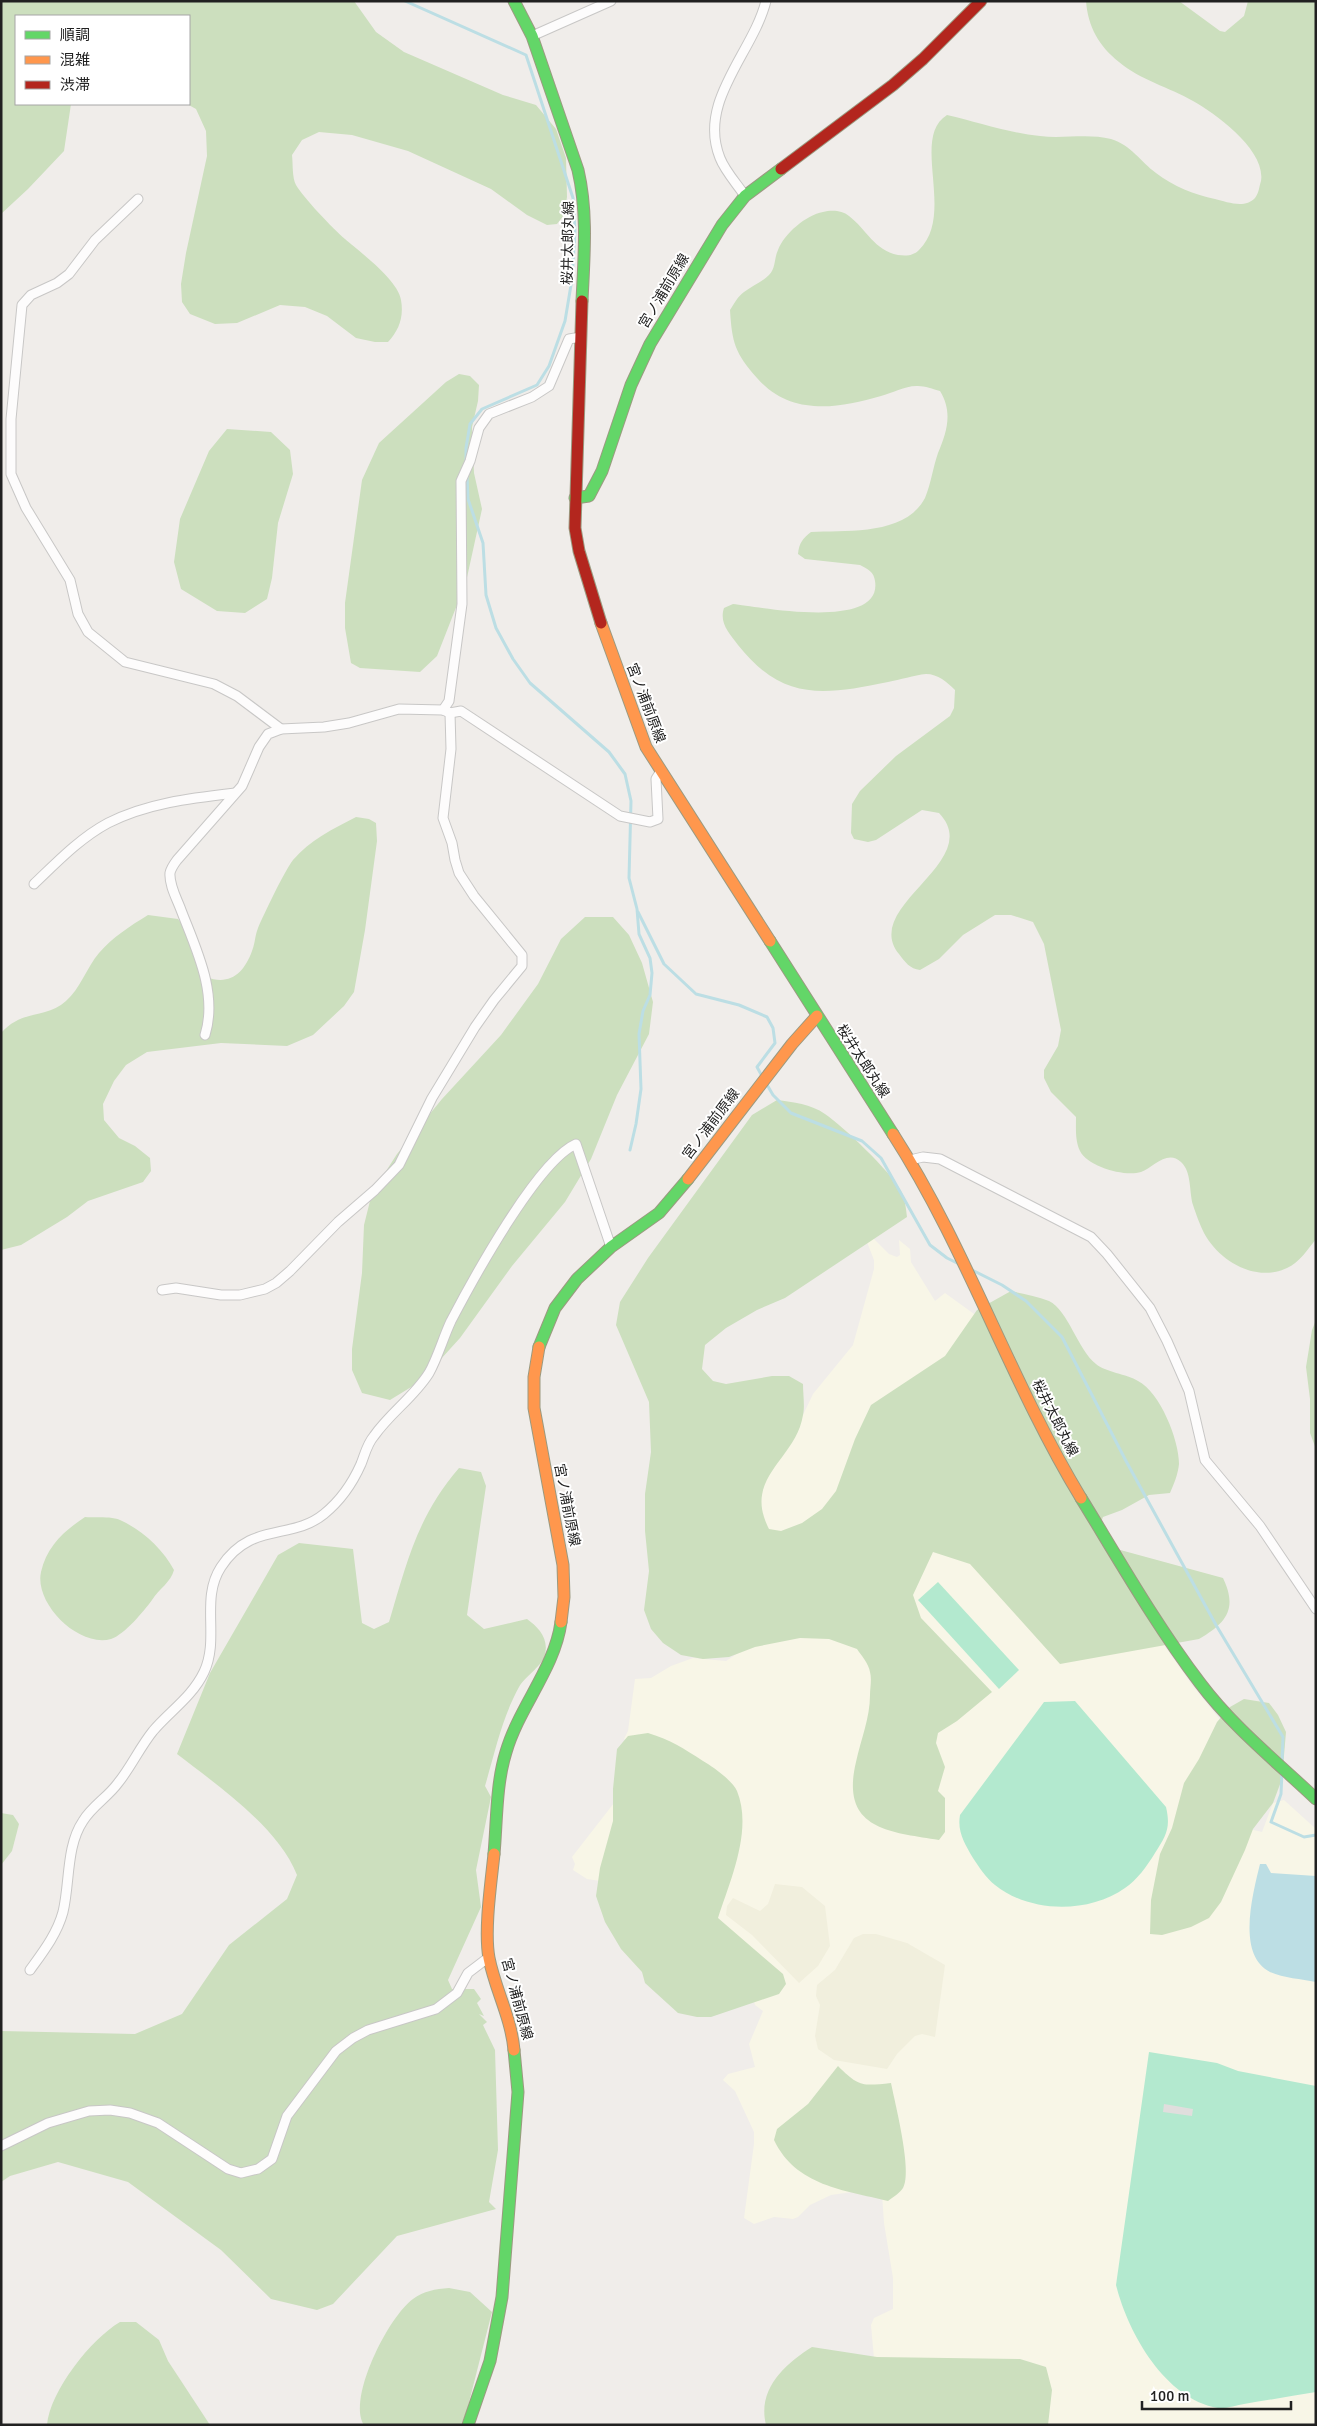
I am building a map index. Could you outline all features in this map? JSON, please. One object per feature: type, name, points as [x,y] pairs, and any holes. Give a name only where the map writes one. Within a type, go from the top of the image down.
[{"type":"main road","name":"宮ノ浦前原線","points":[[468,2425],[490,2361],[502,2297],[518,2092],[512,2029],[490,1957],[489,1910],[500,1782],[506,1751],[560,1628],[564,1597],[563,1565],[534,1408],[534,1377],[540,1343],[555,1308],[577,1278],[611,1247],[658,1213],[692,1174],[774,1066],[808,1024],[817,1016],[646,748],[607,642],[579,552],[575,528],[576,498],[589,496],[602,472],[631,385],[650,344],[722,225],[745,196],[894,84],[923,59],[980,1]]},
{"type":"main road","name":"桜井太郎丸線","points":[[518,3],[532,36],[583,191],[585,222],[576,498]]},
{"type":"main road","name":"桜井太郎丸線","points":[[817,1016],[910,1160],[959,1254],[1050,1444],[1126,1573],[1201,1684],[1237,1725],[1316,1799]]},
{"type":"street","points":[[532,36],[611,1]]},
{"type":"street","points":[[745,196],[720,158],[713,130],[717,107],[766,1]]},
{"type":"street","points":[[138,199],[95,240],[69,274],[57,283],[31,294],[22,305],[11,419],[11,474],[26,508],[70,580],[78,614],[88,632],[125,662],[214,684],[236,696],[281,729]]},
{"type":"street","points":[[162,1290],[176,1288],[221,1295],[240,1294],[265,1289],[276,1283],[290,1271],[344,1216],[375,1190],[399,1165],[432,1098],[475,1028],[494,1000],[522,966],[524,960],[522,955],[474,896],[459,873],[452,843],[443,818],[451,749],[447,712],[462,604],[461,481],[470,461],[479,428],[489,414],[532,397],[549,386],[569,339],[581,338]]},
{"type":"street","points":[[205,1035],[210,1019],[210,1000],[195,948],[173,888],[170,873],[177,860],[242,786],[263,739],[268,734],[281,729],[324,727],[399,709],[461,711],[620,816],[650,822],[658,819],[656,779],[661,771]]},
{"type":"street","points":[[34,884],[66,852],[107,824],[129,814],[160,805],[235,793]]},
{"type":"street","points":[[30,1970],[59,1925],[67,1891],[74,1842],[82,1822],[118,1783],[154,1730],[179,1706],[203,1674],[212,1642],[212,1584],[228,1556],[247,1541],[277,1530],[309,1523],[322,1516],[334,1505],[352,1481],[372,1438],[428,1375],[450,1323],[473,1281],[522,1202],[560,1154],[576,1144],[611,1247]]},
{"type":"street","points":[[910,1160],[923,1157],[940,1159],[1091,1237],[1107,1254],[1150,1308],[1167,1340],[1189,1391],[1205,1460],[1260,1526],[1316,1609]]},
{"type":"street","points":[[1,2146],[48,2123],[89,2111],[110,2110],[130,2113],[158,2123],[228,2169],[241,2173],[258,2169],[272,2159],[287,2116],[336,2051],[353,2038],[368,2030],[436,2008],[458,1993],[468,1973],[490,1957]]},
{"type":"shaded area","points":[[868,1233],[889,1254],[897,1257],[900,1255],[899,1240],[910,1249],[911,1262],[935,1301],[945,1293],[981,1319],[1025,1418],[1149,1624],[1192,1685],[1234,1737],[1245,1828],[1262,1832],[1273,1803],[1284,1800],[1316,1829],[1316,2425],[861,2425],[876,2381],[871,2325],[874,2318],[893,2309],[893,2278],[884,2223],[881,2179],[858,2179],[852,2192],[831,2195],[810,2205],[798,2217],[793,2219],[774,2217],[754,2224],[744,2218],[754,2132],[735,2091],[723,2080],[728,2074],[755,2067],[749,2044],[763,2011],[755,2005],[754,2001],[607,1882],[587,1879],[573,1870],[575,1864],[572,1857],[621,1794],[630,1742],[624,1739],[628,1731],[635,1679],[651,1678],[671,1666],[693,1658],[726,1661],[771,1631],[720,1567],[788,1427],[803,1415],[813,1394],[853,1345],[874,1269],[874,1260],[867,1242]]},
{"type":"shaded area","points":[[775,1884],[802,1887],[825,1906],[830,1946],[818,1966],[799,1983],[752,1935],[726,1915],[727,1906],[733,1898],[760,1911],[768,1904]]},
{"type":"shaded area","points":[[863,1934],[876,1934],[907,1943],[945,1965],[935,2037],[922,2034],[915,2036],[897,2054],[887,2069],[834,2060],[818,2049],[815,2036],[820,2005],[816,1996],[817,1985],[835,1970],[854,1938]]},
{"type":"shaded area","points":[[1164,2104],[1193,2109],[1192,2116],[1163,2112]]},
{"type":"green space","points":[[1,1],[354,1],[376,32],[404,52],[503,95],[536,105],[556,129],[566,158],[567,197],[564,215],[557,224],[547,225],[527,215],[491,189],[408,151],[352,135],[319,132],[302,140],[292,155],[293,175],[299,190],[340,235],[378,267],[393,284],[398,292],[402,306],[398,328],[388,342],[375,342],[356,338],[327,316],[305,307],[280,305],[237,323],[215,324],[190,314],[182,302],[181,284],[186,253],[207,156],[206,131],[196,109],[189,105],[190,15],[15,15],[15,105],[71,105],[64,151],[1,214]]},
{"type":"green space","points":[[1086,1],[1179,1],[1220,31],[1225,32],[1244,16],[1248,1],[1316,1],[1316,1239],[1295,1263],[1275,1272],[1263,1273],[1240,1267],[1219,1252],[1211,1243],[1203,1230],[1193,1205],[1187,1171],[1181,1162],[1176,1159],[1165,1158],[1141,1172],[1126,1173],[1099,1166],[1084,1157],[1078,1147],[1076,1117],[1051,1092],[1044,1078],[1044,1070],[1058,1046],[1061,1030],[1044,944],[1033,922],[1011,915],[995,915],[963,935],[939,959],[920,970],[911,967],[899,954],[891,936],[895,919],[907,901],[937,866],[947,849],[949,831],[939,813],[922,810],[876,840],[868,842],[854,839],[851,833],[852,804],[860,791],[896,756],[950,716],[954,708],[955,690],[945,681],[930,674],[844,690],[806,690],[788,685],[771,677],[755,663],[731,636],[723,618],[724,608],[733,604],[792,611],[841,611],[860,606],[872,596],[875,581],[868,569],[860,565],[805,559],[798,554],[800,544],[811,532],[858,530],[890,525],[904,519],[916,510],[927,493],[946,430],[946,407],[940,391],[914,386],[848,404],[815,406],[799,404],[784,399],[770,390],[757,378],[744,361],[736,347],[730,310],[742,294],[769,275],[781,244],[796,226],[816,214],[829,211],[840,212],[855,221],[883,249],[898,255],[917,252],[929,235],[934,217],[932,141],[937,126],[947,115],[1028,135],[1049,137],[1093,136],[1111,139],[1130,149],[1151,169],[1177,186],[1207,197],[1236,204],[1246,203],[1255,198],[1261,181],[1260,169],[1256,157],[1248,145],[1226,124],[1203,107],[1136,74],[1112,56],[1100,43],[1092,28]]},
{"type":"green space","points":[[459,374],[470,376],[479,385],[478,401],[472,427],[474,473],[482,509],[466,582],[437,656],[420,672],[360,668],[351,663],[345,628],[345,603],[362,480],[379,443],[446,382]]},
{"type":"green space","points":[[227,429],[271,432],[290,450],[293,474],[278,523],[272,578],[267,599],[245,613],[217,611],[181,589],[174,562],[180,519],[209,451]]},
{"type":"green space","points":[[356,817],[369,819],[376,823],[377,841],[365,930],[354,992],[344,1006],[313,1035],[287,1046],[221,1043],[147,1052],[126,1065],[114,1081],[103,1104],[104,1120],[119,1138],[135,1146],[150,1158],[151,1171],[143,1182],[88,1201],[67,1217],[21,1245],[1,1250],[1,1033],[17,1020],[58,1007],[66,1001],[104,947],[122,932],[148,915],[178,919],[194,940],[206,977],[222,980],[235,976],[249,959],[261,922],[293,860],[314,841]]},
{"type":"green space","points":[[585,917],[613,917],[629,935],[642,963],[653,1002],[649,1034],[617,1095],[591,1159],[565,1202],[512,1266],[460,1338],[421,1381],[390,1400],[362,1393],[352,1370],[352,1349],[362,1273],[364,1225],[372,1193],[397,1154],[442,1099],[501,1035],[538,984],[561,939]]},
{"type":"green space","points":[[777,1100],[814,1108],[825,1114],[843,1129],[877,1161],[895,1182],[901,1191],[907,1217],[785,1298],[757,1310],[726,1328],[705,1345],[702,1369],[713,1381],[726,1384],[772,1376],[789,1376],[803,1384],[804,1411],[798,1431],[773,1469],[766,1482],[762,1496],[762,1511],[769,1529],[781,1531],[802,1523],[822,1509],[836,1491],[855,1439],[871,1405],[945,1356],[977,1310],[1011,1291],[1044,1299],[1056,1306],[1084,1350],[1096,1364],[1138,1381],[1154,1395],[1172,1430],[1179,1464],[1170,1493],[1149,1495],[1122,1510],[1103,1517],[1097,1533],[1102,1545],[1223,1578],[1229,1598],[1227,1614],[1222,1621],[1199,1639],[1060,1664],[970,1564],[933,1552],[913,1595],[921,1618],[992,1692],[957,1721],[938,1733],[936,1743],[945,1767],[938,1791],[945,1798],[945,1832],[939,1840],[902,1834],[872,1823],[862,1814],[855,1801],[853,1784],[856,1762],[869,1712],[871,1681],[868,1666],[857,1649],[829,1639],[800,1638],[755,1647],[729,1657],[703,1659],[681,1655],[663,1643],[651,1629],[644,1610],[649,1571],[645,1531],[645,1494],[651,1452],[649,1402],[616,1325],[620,1302],[648,1258],[752,1115]]},
{"type":"green space","points":[[1316,1320],[1316,1449],[1310,1433],[1310,1399],[1306,1367],[1312,1330]]},
{"type":"green space","points":[[459,1468],[481,1472],[486,1486],[467,1615],[484,1629],[527,1619],[542,1634],[546,1648],[541,1663],[519,1687],[503,1723],[485,1786],[491,1797],[476,1870],[481,1907],[448,1980],[452,1989],[474,1989],[481,1999],[477,2003],[484,2016],[479,2014],[487,2022],[483,2025],[495,2050],[498,2150],[489,2202],[496,2209],[397,2236],[333,2304],[317,2310],[271,2299],[221,2250],[128,2182],[58,2162],[10,2176],[1,2182],[1,2031],[135,2034],[182,2014],[229,1945],[287,1899],[297,1875],[288,1857],[276,1840],[228,1793],[177,1754],[210,1673],[278,1555],[299,1543],[353,1549],[362,1623],[374,1629],[389,1622],[408,1560],[423,1522],[445,1486]]},
{"type":"green space","points":[[85,1517],[112,1518],[128,1524],[158,1548],[174,1570],[168,1582],[139,1616],[122,1633],[111,1639],[98,1640],[85,1637],[73,1630],[51,1609],[44,1597],[41,1584],[41,1572],[47,1554],[63,1534]]},
{"type":"green space","points":[[938,1582],[1019,1670],[999,1689],[918,1600]]},
{"type":"green space","points":[[1244,1699],[1269,1703],[1278,1715],[1286,1732],[1282,1779],[1273,1803],[1253,1829],[1221,1902],[1209,1918],[1191,1927],[1162,1935],[1150,1934],[1151,1900],[1160,1854],[1172,1828],[1184,1783],[1199,1759],[1217,1722],[1230,1707]]},
{"type":"green space","points":[[1075,1701],[1166,1807],[1168,1826],[1162,1842],[1149,1863],[1138,1877],[1125,1888],[1094,1902],[1077,1906],[1059,1907],[1042,1905],[1025,1901],[1009,1894],[989,1879],[973,1858],[965,1843],[959,1821],[960,1815],[1044,1702]]},
{"type":"green space","points":[[648,1733],[677,1745],[707,1763],[727,1778],[735,1787],[741,1806],[741,1839],[734,1872],[718,1918],[783,1974],[786,1984],[779,1994],[711,2017],[697,2017],[678,2013],[645,1983],[642,1972],[621,1949],[605,1922],[596,1896],[600,1868],[613,1821],[613,1789],[617,1749],[628,1736]]},
{"type":"green space","points":[[1,1813],[13,1815],[19,1824],[12,1851],[1,1865]]},
{"type":"green space","points":[[1149,2052],[1217,2063],[1238,2071],[1316,2086],[1316,2392],[1224,2408],[1199,2402],[1181,2392],[1166,2378],[1140,2343],[1130,2323],[1116,2285]]},
{"type":"green space","points":[[838,2066],[851,2078],[862,2084],[891,2083],[905,2153],[906,2180],[903,2188],[888,2201],[838,2189],[808,2177],[783,2155],[774,2140],[777,2129],[808,2104]]},
{"type":"green space","points":[[449,2288],[470,2292],[492,2312],[467,2410],[461,2425],[364,2425],[360,2413],[361,2396],[373,2358],[382,2339],[403,2308],[413,2299],[430,2291]]},
{"type":"green space","points":[[120,2322],[136,2322],[159,2340],[168,2361],[210,2425],[47,2425],[56,2397],[74,2367],[97,2340]]},
{"type":"green space","points":[[812,2347],[877,2357],[1020,2359],[1046,2367],[1052,2390],[1048,2425],[766,2425],[764,2412],[769,2389],[792,2361]]},
{"type":"water","points":[[1260,1864],[1266,1864],[1271,1873],[1316,1876],[1316,1982],[1270,1972],[1260,1964],[1253,1952],[1250,1938],[1251,1906]]},
{"type":"waterway","points":[[405,1],[526,55],[573,198],[575,231],[572,279],[565,321],[549,366],[537,385],[482,409],[470,424],[466,462]]},
{"type":"waterway","points":[[467,475],[468,499],[483,543],[486,595],[496,628],[513,659],[530,683],[609,752],[625,774],[631,801],[629,878],[637,909],[639,934],[650,958],[652,973],[650,995],[643,1011],[639,1034],[641,1089],[630,1150]]},
{"type":"waterway","points":[[638,912],[664,964],[696,994],[739,1005],[767,1017],[773,1028],[775,1043],[757,1067],[763,1078]]},
{"type":"waterway","points":[[766,1083],[773,1095],[791,1113],[862,1141],[881,1158],[930,1245],[947,1258],[959,1264]]},
{"type":"waterway","points":[[972,1270],[1002,1285],[1026,1301],[1062,1337],[1126,1461],[1216,1625],[1283,1737],[1282,1763]]},
{"type":"waterway","points":[[1282,1771],[1281,1794],[1271,1822],[1304,1837],[1316,1835]]},
{"type":"traffic: fast","points":[[514,1],[532,36],[578,170],[584,219],[582,301]]},
{"type":"traffic: fast","points":[[575,498],[589,496],[602,471],[631,385],[650,344],[722,225],[745,196],[781,169]]},
{"type":"traffic: fast","points":[[770,941],[893,1134]]},
{"type":"traffic: fast","points":[[539,1347],[555,1308],[577,1279],[611,1247],[659,1213],[688,1179]]},
{"type":"traffic: fast","points":[[1081,1498],[1153,1615],[1200,1683],[1241,1729],[1316,1799]]},
{"type":"traffic: fast","points":[[494,1854],[499,1789],[506,1752],[519,1719],[552,1655],[561,1622]]},
{"type":"traffic: fast","points":[[468,2425],[490,2361],[502,2297],[518,2092],[514,2050]]},
{"type":"traffic: slow","points":[[601,623],[646,747],[770,941]]},
{"type":"traffic: slow","points":[[688,1179],[792,1044],[817,1016]]},
{"type":"traffic: slow","points":[[893,1134],[944,1223],[1032,1408],[1081,1498]]},
{"type":"traffic: slow","points":[[539,1347],[534,1377],[534,1408],[563,1565],[564,1597],[561,1622]]},
{"type":"traffic: slow","points":[[494,1854],[488,1906],[487,1934],[489,1958],[510,2026],[514,2050]]},
{"type":"traffic: jam","points":[[781,169],[893,85],[923,59],[981,1]]},
{"type":"traffic: jam","points":[[582,301],[575,528],[579,551],[601,623]]}]
